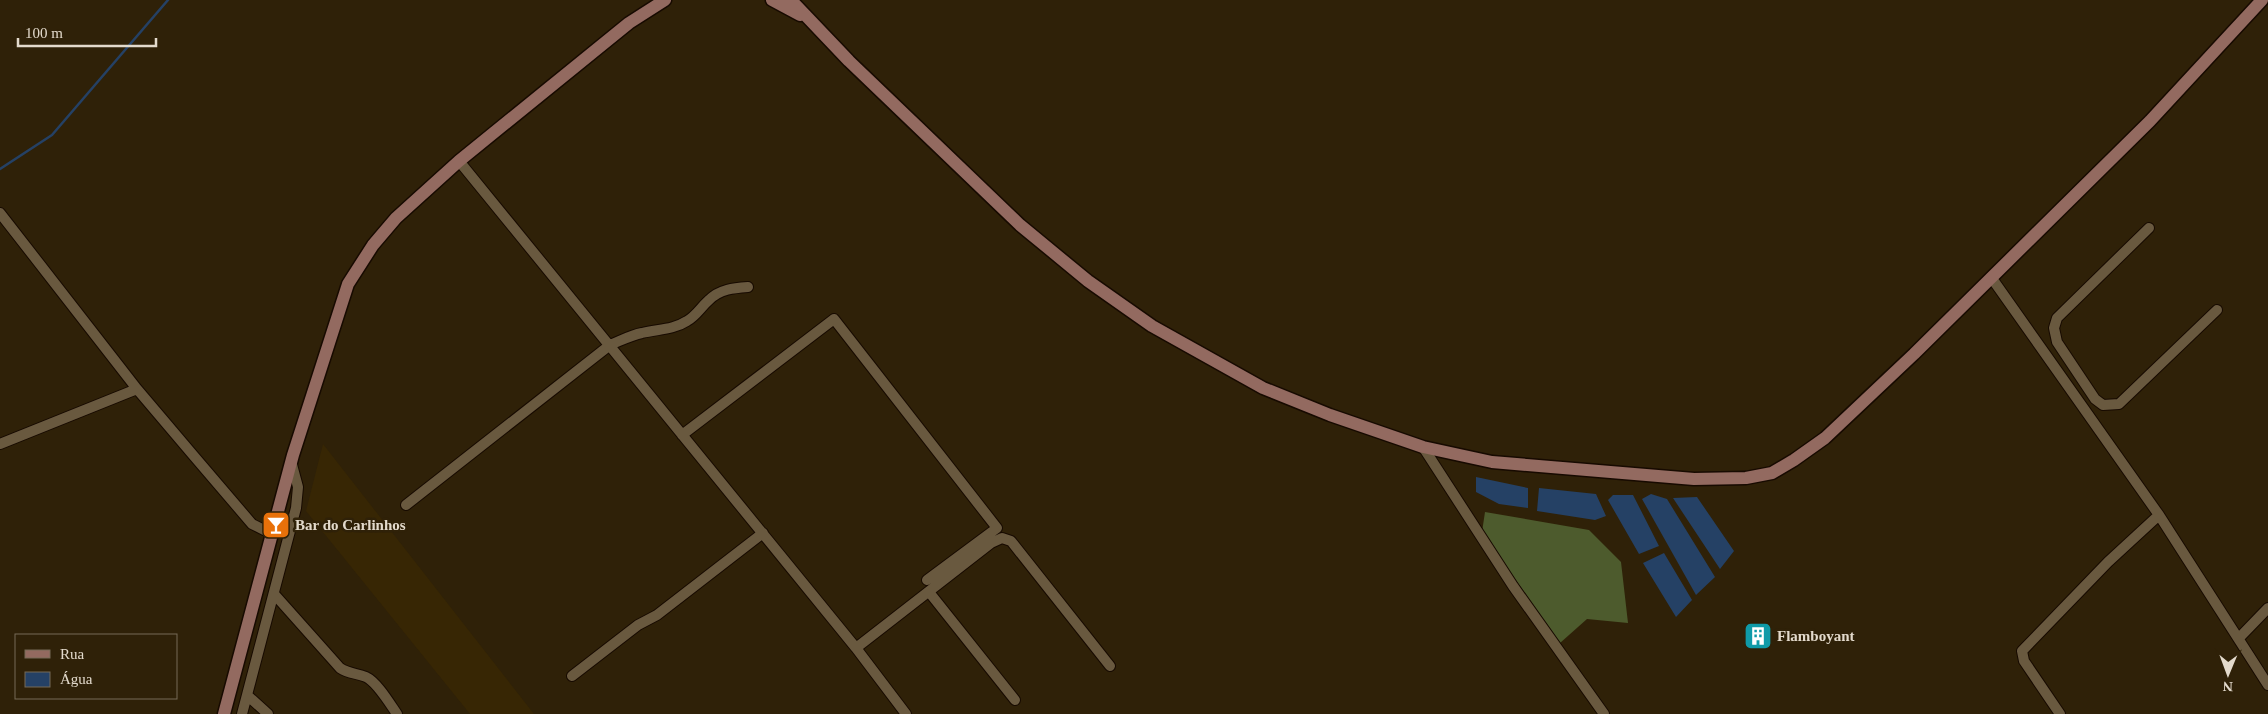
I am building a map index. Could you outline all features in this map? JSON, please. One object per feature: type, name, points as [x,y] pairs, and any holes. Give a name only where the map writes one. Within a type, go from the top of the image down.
[{"type":"street","points":[[629,23],[648,0]]},
{"type":"street","points":[[224,714],[291,461],[348,284],[396,218],[459,161],[629,23],[665,0]]},
{"type":"street","points":[[772,0],[807,18]]},
{"type":"street","points":[[791,0],[807,18],[1020,226],[1088,281],[1152,326],[1263,388],[1330,416],[1423,447],[1492,462],[1569,470],[1694,479],[1746,478],[1767,474],[1784,467],[1825,438],[1914,354],[2150,121],[2262,0]]},
{"type":"street","points":[[459,161],[856,648],[906,714]]},
{"type":"street","points":[[0,213],[137,389],[252,524],[272,534]]},
{"type":"street","points":[[2149,228],[2057,318],[2054,328],[2057,342],[2095,399],[2103,405],[2119,404],[2217,310]]},
{"type":"street","points":[[1991,277],[2160,515],[2268,685]]},
{"type":"street","points":[[406,505],[610,345],[641,333],[670,329],[686,322],[720,292],[732,288],[748,287]]},
{"type":"street","points":[[682,435],[834,320],[997,528],[927,580]]},
{"type":"street","points":[[2065,383],[2078,373]]},
{"type":"street","points":[[0,444],[137,389]]},
{"type":"street","points":[[1423,447],[1513,586],[1604,714]]},
{"type":"street","points":[[242,714],[275,595],[296,508],[298,487],[291,461]]},
{"type":"street","points":[[2060,714],[2024,661],[2022,651],[2108,562],[2160,515]]},
{"type":"street","points":[[572,676],[638,625],[657,615],[762,533]]},
{"type":"street","points":[[856,648],[991,542],[1007,538],[1110,666]]},
{"type":"street","points":[[929,592],[1015,700]]},
{"type":"street","points":[[275,595],[340,668],[372,681],[398,714]]},
{"type":"street","points":[[2239,638],[2268,608]]},
{"type":"street","points":[[248,695],[268,714]]},
{"type":"shaded area","points":[[323,444],[534,714],[470,714],[306,511]]},
{"type":"green space","points":[[1485,512],[1589,530],[1621,562],[1628,623],[1587,619],[1560,643],[1482,532]]},
{"type":"water","points":[[1476,477],[1528,488],[1528,508],[1499,504],[1476,492]]},
{"type":"water","points":[[1539,488],[1596,494],[1606,516],[1595,520],[1537,511]]},
{"type":"water","points":[[1651,494],[1667,499],[1715,577],[1696,595],[1642,499]]},
{"type":"water","points":[[1613,495],[1633,495],[1659,546],[1639,554],[1608,500]]},
{"type":"water","points":[[1697,497],[1734,551],[1720,569],[1673,498]]},
{"type":"water","points":[[1664,553],[1692,600],[1676,617],[1643,563]]},
{"type":"waterway","points":[[0,169],[52,135],[168,0]]},
{"type":"place","name":"Bar do Carlinhos","points":[[276,525]]},
{"type":"place","name":"Flamboyant","points":[[1758,636]]}]
